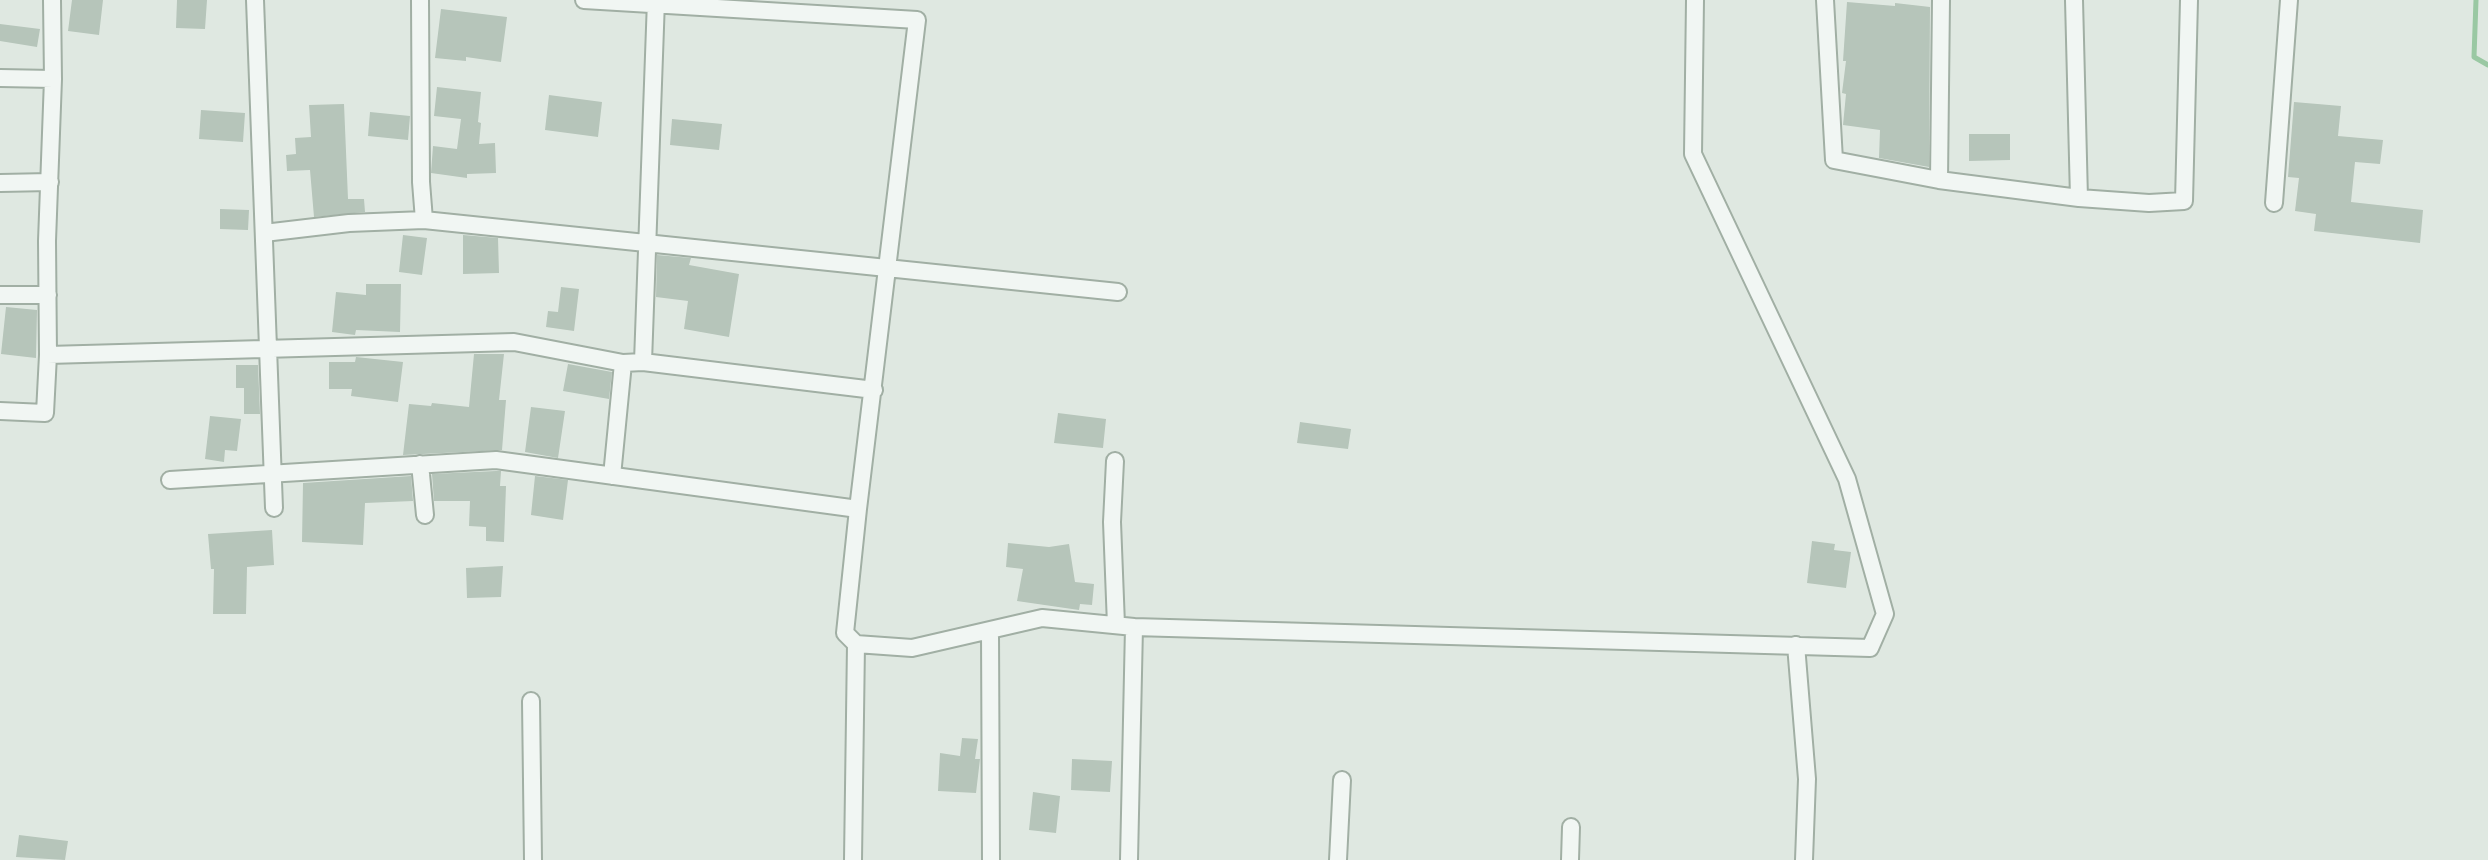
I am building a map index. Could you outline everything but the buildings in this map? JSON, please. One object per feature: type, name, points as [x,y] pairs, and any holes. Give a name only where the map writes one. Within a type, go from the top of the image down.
[{"type":"street","points":[[0,411],[45,413],[48,356],[47,241],[53,78],[52,0]]},
{"type":"street","points":[[255,0],[274,508]]},
{"type":"street","points":[[420,0],[421,182],[424,220]]},
{"type":"street","points":[[584,0],[656,2],[917,20],[845,633],[856,644],[912,648],[1041,618],[1134,627],[1870,648],[1885,614],[1847,479],[1693,154],[1695,0]]},
{"type":"street","points":[[1825,0],[1834,160],[1939,180],[2079,198],[2149,203],[2184,201],[2189,0]]},
{"type":"street","points":[[1939,180],[1941,0]]},
{"type":"street","points":[[2074,0],[2079,198]]},
{"type":"street","points":[[2274,203],[2289,0]]},
{"type":"street","points":[[643,362],[656,2]]},
{"type":"street","points":[[0,78],[53,78]]},
{"type":"street","points":[[0,183],[50,182]]},
{"type":"street","points":[[264,233],[349,224],[424,220],[1118,291]]},
{"type":"street","points":[[0,295],[48,295]]},
{"type":"street","points":[[48,356],[514,342],[623,363],[643,362],[874,390]]},
{"type":"street","points":[[612,476],[623,363]]},
{"type":"street","points":[[170,480],[496,459],[858,509]]},
{"type":"street","points":[[1115,461],[1112,522],[1116,625]]},
{"type":"street","points":[[420,464],[425,515]]},
{"type":"street","points":[[1129,860],[1134,627]]},
{"type":"street","points":[[990,631],[992,860]]},
{"type":"street","points":[[853,860],[856,644]]},
{"type":"street","points":[[1796,645],[1807,779],[1804,860]]},
{"type":"street","points":[[531,701],[533,860]]},
{"type":"street","points":[[1338,860],[1342,780]]},
{"type":"street","points":[[1570,860],[1571,827]]},
{"type":"waterway","points":[[2476,0],[2474,57],[2488,65]]}]
